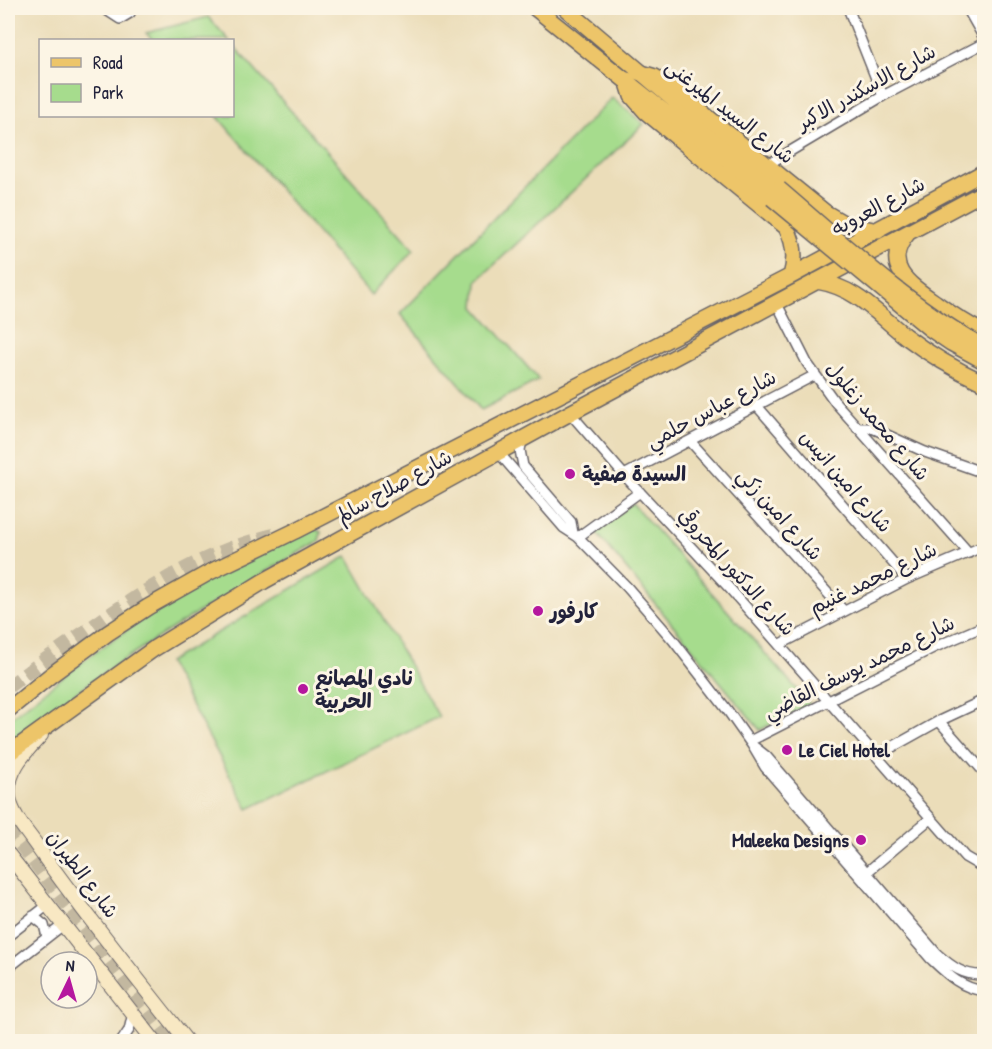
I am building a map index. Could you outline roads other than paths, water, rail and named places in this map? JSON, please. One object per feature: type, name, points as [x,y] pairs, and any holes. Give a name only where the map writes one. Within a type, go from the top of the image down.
[{"type":"main road","name":"شارع السيد الميرغنى","points":[[535,8],[633,76],[655,77],[673,88],[826,213],[845,224],[878,231]]},
{"type":"main road","name":"شارع السيد الميرغنى","points":[[565,8],[619,65]]},
{"type":"main road","name":"شارع السيد الميرغنى","points":[[633,76],[631,94],[640,107],[780,222],[790,234],[794,248],[791,276]]},
{"type":"main road","points":[[633,76],[915,303],[984,347]]},
{"type":"main road","points":[[633,76],[772,198],[908,312],[951,343],[984,361]]},
{"type":"main road","name":"شارع العروبه","points":[[791,276],[984,172]]},
{"type":"main road","name":"شارع العروبه","points":[[817,281],[984,192]]},
{"type":"main road","points":[[780,222],[797,213],[806,197]]},
{"type":"main road","points":[[908,233],[899,245],[897,260],[898,268],[906,281],[955,317],[984,333]]},
{"type":"main road","name":"شارع صلاح سالم","points":[[8,710],[69,660],[148,607],[231,561],[326,515],[791,276]]},
{"type":"main road","points":[[875,309],[874,295],[882,283],[891,279],[906,281]]},
{"type":"main road","points":[[817,281],[851,292],[934,356],[984,383]]},
{"type":"main road","name":"شارع صلاح سالم","points":[[8,754],[113,677],[249,590],[570,413],[817,281]]},
{"type":"main road","points":[[326,515],[340,539]]},
{"type":"main road","name":"شارع الطيران","points":[[52,723],[22,755],[12,774],[9,797],[12,816],[187,1041]]},
{"type":"main road","points":[[8,854],[156,1041]]},
{"type":"street","points":[[118,8],[129,12]]},
{"type":"street","points":[[849,8],[883,96]]},
{"type":"street","points":[[967,8],[984,38]]},
{"type":"street","points":[[107,9],[120,18],[129,12]]},
{"type":"street","name":"شارع الاسكندر الاكبر","points":[[767,165],[883,96],[984,43]]},
{"type":"street","name":"شارع محمد زغلول","points":[[776,302],[815,375],[857,428],[969,552]]},
{"type":"street","name":"شارع عباس حلمي","points":[[624,475],[815,375]]},
{"type":"street","name":"شارع امين انيس","points":[[757,406],[907,579]]},
{"type":"street","name":"شارع الدكتور المحروقي","points":[[570,413],[878,755],[964,857],[984,868]]},
{"type":"street","points":[[857,428],[867,427],[876,430],[926,452],[984,473]]},
{"type":"street","points":[[522,440],[520,450],[523,466],[571,522],[576,535]]},
{"type":"street","name":"شارع امين زكي","points":[[690,441],[843,610]]},
{"type":"street","points":[[499,453],[564,528],[576,535],[627,587],[673,640],[751,743],[765,767],[931,959],[955,981],[974,990],[984,991]]},
{"type":"street","points":[[576,535],[640,492]]},
{"type":"street","name":"شارع محمد غنيم","points":[[779,645],[907,579],[984,546]]},
{"type":"street","name":"شارع محمد يوسف القاضي","points":[[751,743],[829,700],[934,647],[984,626]]},
{"type":"street","points":[[878,755],[939,721],[984,700]]},
{"type":"street","points":[[939,721],[984,772]]},
{"type":"street","points":[[751,743],[766,756],[949,965],[967,974],[984,975]]},
{"type":"street","points":[[867,872],[931,818]]},
{"type":"street","points":[[8,936],[48,905]]},
{"type":"street","points":[[33,916],[44,925],[47,938]]},
{"type":"street","points":[[8,968],[63,925]]},
{"type":"street","points":[[127,1040],[133,1013]]},
{"type":"tunnel","points":[[8,687],[154,586],[226,550],[278,534]]},
{"type":"tunnel","points":[[8,828],[173,1042]]},
{"type":"place","name":"السيدة صفية","points":[[570,474]]},
{"type":"place","name":"كارفور","points":[[538,611]]},
{"type":"place","name":"نادي المصانع الحربية","points":[[303,689]]},
{"type":"place","name":"Le Ciel Hotel","points":[[787,750]]},
{"type":"place","name":"Maleeka Designs","points":[[861,840]]}]
